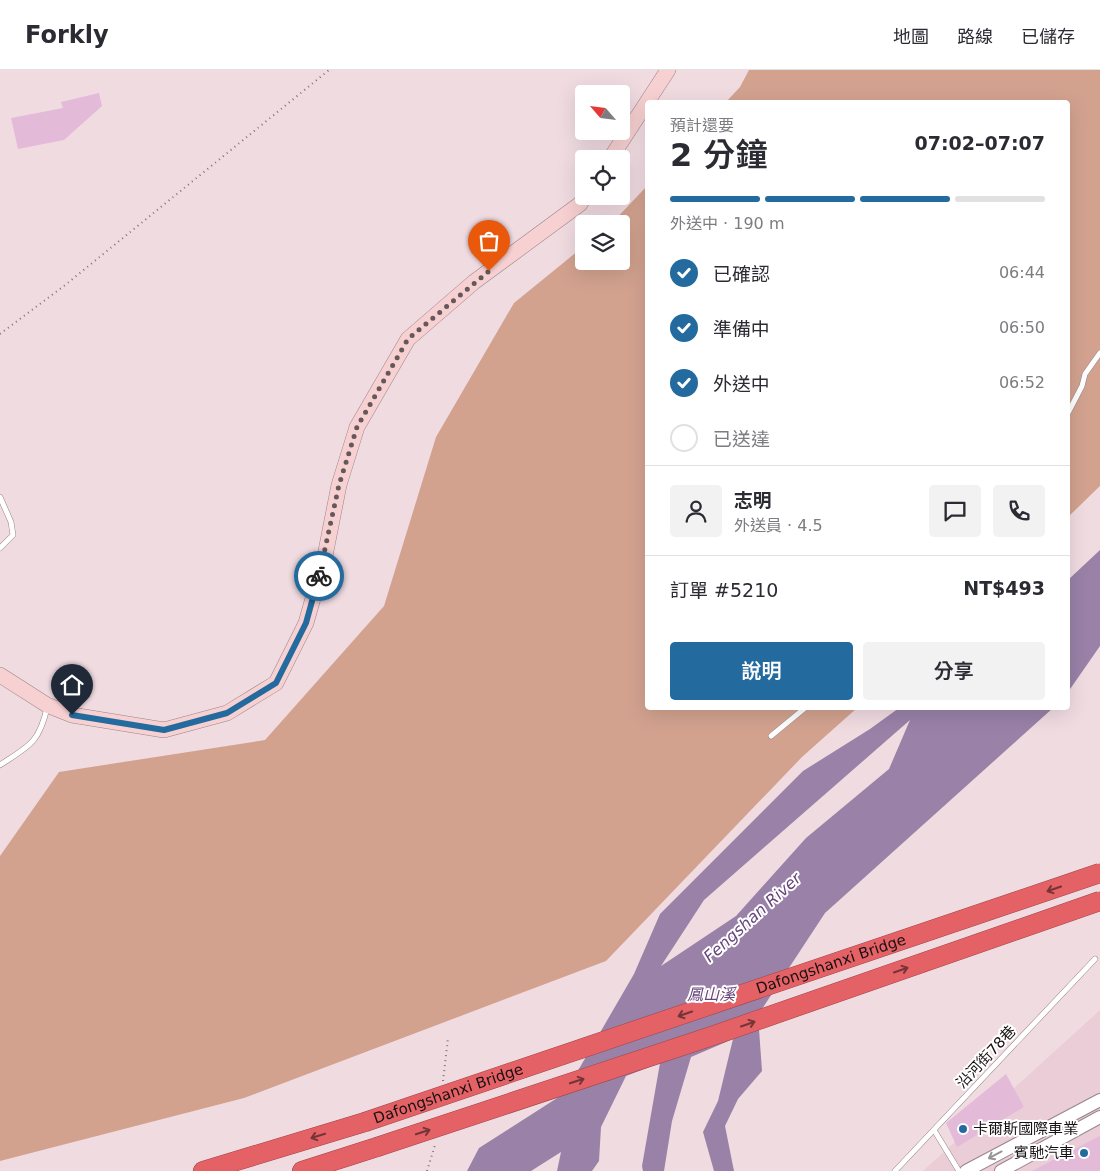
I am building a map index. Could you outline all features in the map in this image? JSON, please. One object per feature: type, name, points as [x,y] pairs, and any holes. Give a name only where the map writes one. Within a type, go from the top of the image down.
[{"type":"highway","name":"Dafongshanxi Bridge","points":[[203,1171],[365,1122],[1100,873]]},
{"type":"highway","name":"Dafongshanxi Bridge","points":[[302,1171],[712,1036],[1100,900]]},
{"type":"main road","points":[[648,100],[668,70]]},
{"type":"main road","points":[[616,150],[645,105]]},
{"type":"main road","points":[[0,675],[47,705],[72,715],[164,730],[227,713],[276,683],[306,623],[325,556],[339,485],[357,427],[408,339],[474,282],[579,205]]},
{"type":"street","points":[[966,1171],[1100,1100]]},
{"type":"street","points":[[1000,1171],[1100,1117]]},
{"type":"lane","points":[[1070,409],[1082,386],[1085,374],[1100,353]]},
{"type":"lane","points":[[0,497],[11,522],[13,536],[0,548]]},
{"type":"lane","points":[[0,765],[36,740],[43,725],[47,705]]},
{"type":"lane","points":[[771,736],[803,710]]},
{"type":"lane","name":"沿河街78巷","points":[[895,1171],[1096,959]]},
{"type":"lane","points":[[934,1130],[959,1171]]},
{"type":"path","points":[[0,334],[64,286],[329,70]]},
{"type":"path","points":[[427,1171],[435,1144]]},
{"type":"shaded area","points":[[749,70],[1100,70],[1100,486],[1070,515],[1070,100],[728,100],[740,87]]},
{"type":"shaded area","points":[[645,188],[645,710],[855,710],[802,757],[606,961],[244,1098],[0,1161],[0,856],[59,772],[265,740],[384,606],[436,437],[514,303],[575,253],[575,270],[630,270],[630,215],[620,215]]},
{"type":"shaded area","points":[[1100,1010],[1100,1171],[923,1171]]},
{"type":"water","points":[[1100,550],[1100,646],[1070,689],[1070,578]]},
{"type":"water","name":"鳳山溪","points":[[896,710],[1051,710],[825,913],[758,1015],[762,1071],[738,1099],[725,1126],[734,1171],[714,1171],[703,1132],[718,1101],[733,1039],[691,1057],[672,1121],[664,1171],[643,1171],[642,1166],[660,1063],[626,1076],[601,1127],[599,1161],[592,1171],[557,1171],[561,1152],[531,1171],[467,1171],[479,1148],[565,1093],[634,974],[660,914],[803,771],[870,729]],"holes":[[[910,720],[889,769],[806,838],[736,916],[661,966],[704,900]]]},
{"type":"building","points":[[99,93],[102,106],[64,140],[18,149],[11,118],[63,108],[61,102]]},
{"type":"building","points":[[1006,1074],[1024,1107],[957,1147],[946,1123]]},
{"type":"building","name":"賓馳汽車","points":[[1100,1136],[1100,1171],[1032,1171]]},
{"type":"way so far","points":[[319,576],[325,556],[339,485],[357,427],[408,339],[489,271]]},
{"type":"place","name":"卡爾斯國際車業","points":[[963,1129]]},
{"type":"place","name":"賓馳汽車","points":[[1084,1153]]},
{"type":"route","points":[[72,715],[164,730],[227,713],[276,683],[306,623],[319,576]]},
{"type":"water label","name":"Fengshan River","points":[[752,917]]}]
